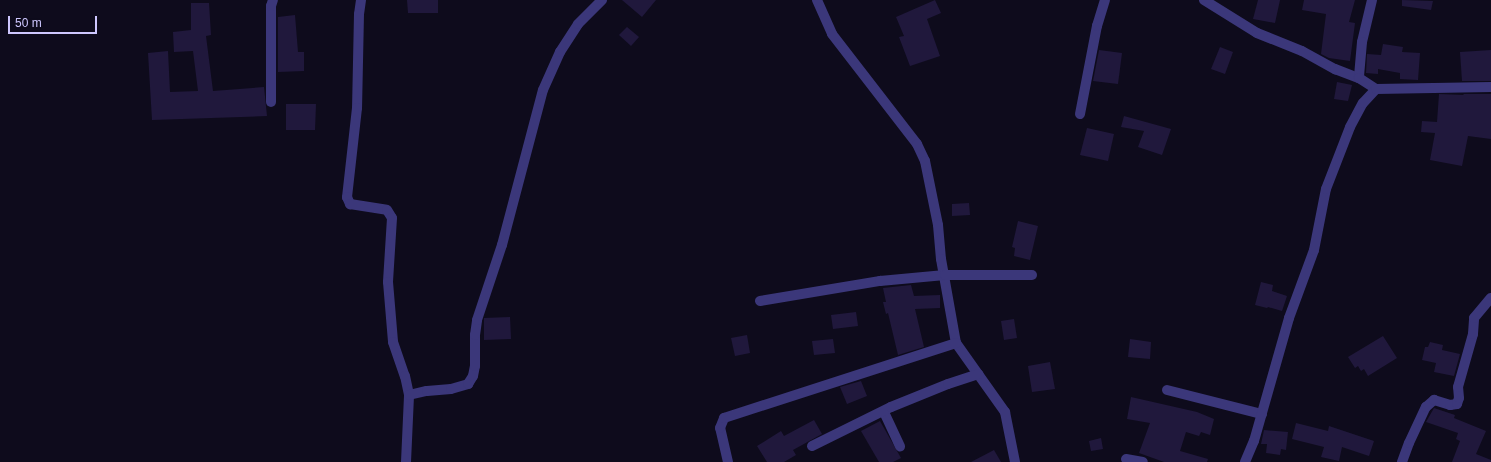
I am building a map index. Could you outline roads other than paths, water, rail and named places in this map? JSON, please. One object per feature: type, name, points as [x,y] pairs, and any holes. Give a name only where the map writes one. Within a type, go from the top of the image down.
[{"type":"street","points":[[271,102],[271,6],[273,0]]},
{"type":"street","points":[[361,0],[359,14],[357,108],[347,197],[350,204],[387,210],[392,218],[388,282],[393,342],[405,376],[409,395],[406,462]]},
{"type":"street","points":[[409,395],[427,391],[451,390],[468,384],[473,376],[475,366],[475,335],[477,320],[502,245],[543,90],[560,52],[570,35],[578,24],[602,0]]},
{"type":"street","points":[[817,0],[832,34],[917,144],[925,161],[938,225],[941,259],[956,343],[1005,412],[1015,462]]},
{"type":"street","points":[[1080,114],[1097,26],[1105,0]]},
{"type":"street","points":[[1204,0],[1258,33],[1302,51],[1335,69],[1359,78],[1376,89],[1491,88]]},
{"type":"street","points":[[1359,78],[1362,42],[1372,0]]},
{"type":"street","points":[[1245,462],[1254,442],[1289,318],[1314,250],[1326,189],[1334,164],[1363,102],[1376,89]]},
{"type":"street","points":[[760,301],[880,281],[945,275],[1032,275]]},
{"type":"street","points":[[1402,462],[1426,407],[1434,400],[1457,404],[1459,398],[1458,387],[1473,334],[1474,318],[1491,298]]},
{"type":"street","points":[[728,462],[720,428],[724,418],[956,343]]},
{"type":"street","points":[[812,446],[884,412],[891,407],[948,384],[978,374]]},
{"type":"street","points":[[1167,390],[1262,414]]},
{"type":"street","points":[[884,412],[900,446]]},
{"type":"street","points":[[1126,459],[1143,462]]}]
